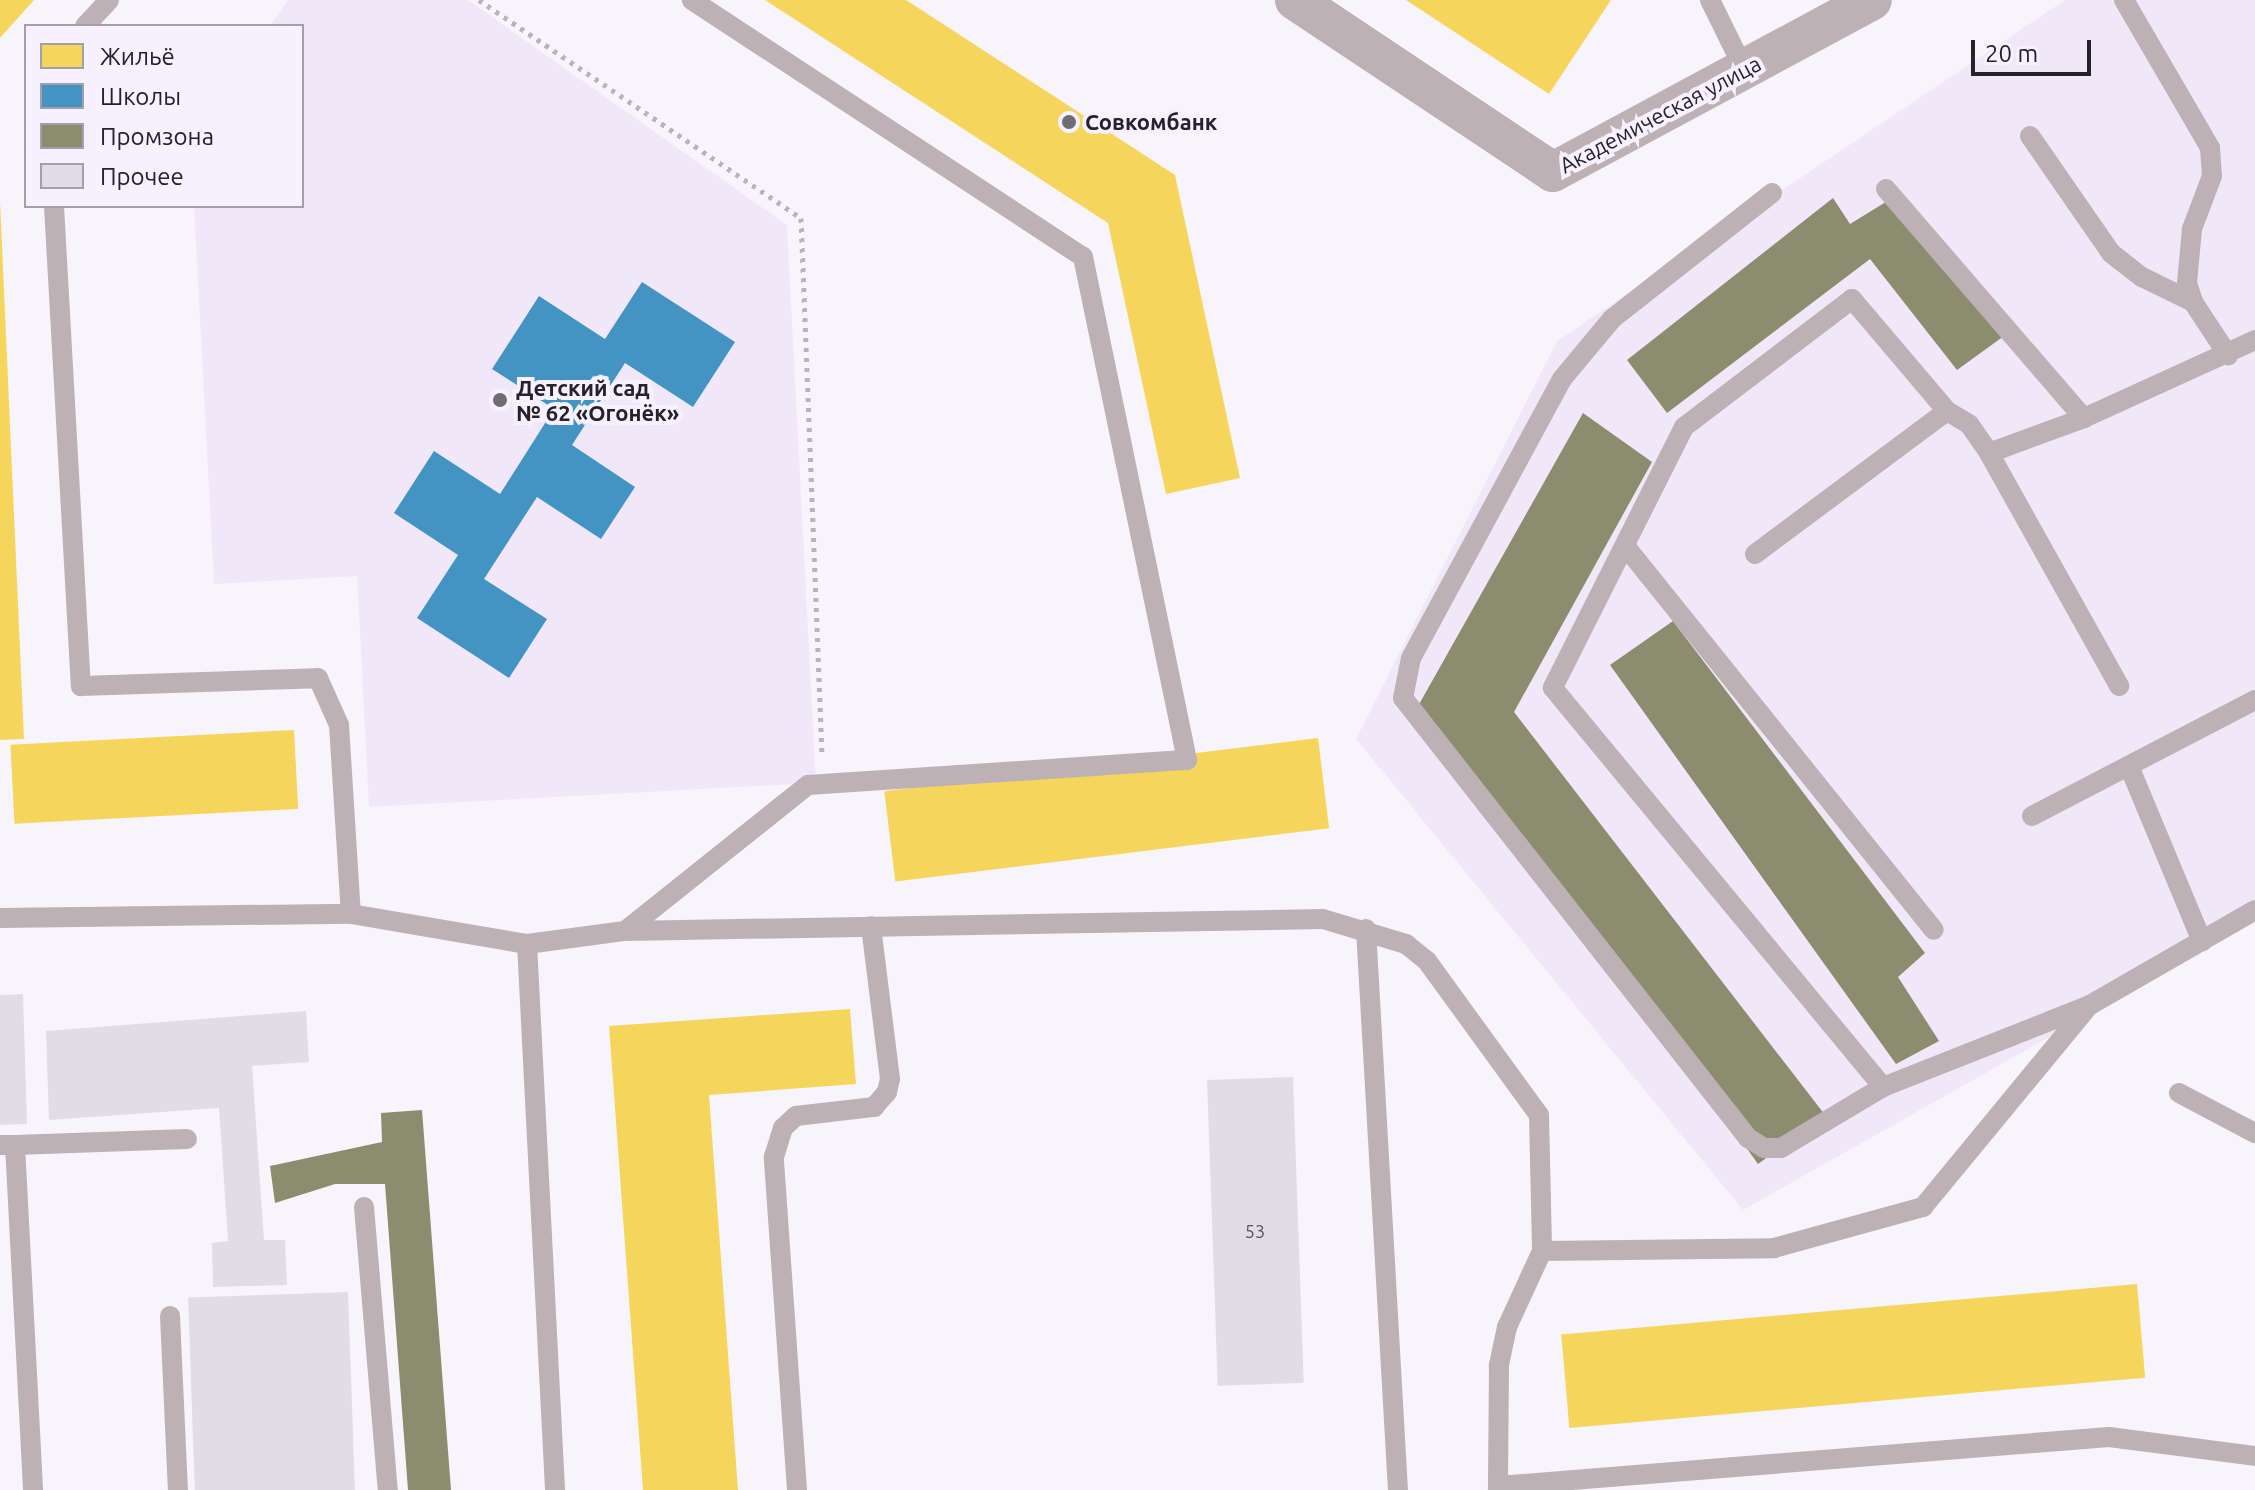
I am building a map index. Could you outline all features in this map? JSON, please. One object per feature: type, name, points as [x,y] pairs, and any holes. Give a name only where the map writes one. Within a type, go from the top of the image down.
[{"type":"street","name":"Академическая улица","points":[[1295,0],[1553,172],[1872,0]]},
{"type":"lane","points":[[87,24],[109,0]]},
{"type":"lane","points":[[625,931],[808,785],[1187,760],[1083,257],[692,0]]},
{"type":"lane","points":[[1710,0],[1744,69]]},
{"type":"lane","points":[[2124,0],[2210,148],[2208,199],[2187,254],[2193,302],[2228,355]]},
{"type":"lane","points":[[2030,136],[2111,253],[2142,277],[2193,302]]},
{"type":"lane","points":[[1886,189],[2084,418]]},
{"type":"lane","points":[[1772,193],[1612,319],[1562,379],[1411,658],[1403,698],[1748,1138],[1764,1148],[1781,1148],[1883,1087],[2090,1005],[2255,910]]},
{"type":"lane","points":[[54,208],[81,686],[318,678],[339,725],[351,914]]},
{"type":"lane","points":[[1883,1087],[1553,688],[1684,427],[1852,299],[1947,411],[1969,424],[1989,453],[2119,686]]},
{"type":"lane","points":[[1989,453],[2084,418],[2228,355],[2255,340]]},
{"type":"lane","points":[[1755,554],[1947,411]]},
{"type":"lane","points":[[1626,547],[1934,930]]},
{"type":"lane","points":[[2032,816],[2255,700]]},
{"type":"lane","points":[[2129,766],[2202,941]]},
{"type":"lane","points":[[0,918],[351,914],[527,944],[625,931],[871,926],[1323,919],[1366,929],[1406,944],[1427,961],[1539,1115],[1542,1251],[1507,1327],[1499,1366],[1498,1488],[2109,1437],[2255,1456]]},
{"type":"lane","points":[[797,1490],[774,1157],[783,1128],[796,1116],[874,1107],[887,1092],[890,1079],[871,926]]},
{"type":"lane","points":[[1366,929],[1398,1490]]},
{"type":"lane","points":[[527,944],[555,1490]]},
{"type":"lane","points":[[1542,1251],[1774,1248],[1923,1207],[2090,1005]]},
{"type":"lane","points":[[2179,1093],[2255,1133]]},
{"type":"lane","points":[[33,1490],[8,1145],[187,1139]]},
{"type":"lane","points":[[364,1207],[388,1490]]},
{"type":"lane","points":[[170,1316],[178,1490]]},
{"type":"path","points":[[479,0],[801,218],[823,785]]},
{"type":"shaded area","name":"Детский сад № 62 «Огонёк»","points":[[288,0],[468,0],[787,225],[816,783],[369,807],[357,576],[214,584],[194,208],[304,208],[304,24],[271,24]]},
{"type":"shaded area","points":[[2065,0],[2255,0],[2255,921],[1743,1210],[1356,739],[1557,341]]},
{"type":"building: Жильё","points":[[0,0],[34,0],[0,38]]},
{"type":"building: Жильё","points":[[765,0],[906,0],[1175,175],[1240,478],[1166,494],[1108,223]]},
{"type":"building: Жильё","points":[[1406,0],[1611,0],[1549,94]]},
{"type":"building: Жильё","points":[[0,201],[24,739],[0,740]]},
{"type":"building: Жильё","points":[[294,730],[298,809],[15,824],[10,745]]},
{"type":"building: Жильё","points":[[1318,738],[1329,828],[895,882],[884,791]]},
{"type":"building: Жильё","points":[[850,1009],[856,1084],[709,1095],[738,1490],[643,1490],[609,1026]]},
{"type":"building: Жильё","points":[[2137,1284],[2145,1378],[1569,1428],[1561,1334]]},
{"type":"building: Школы","points":[[642,282],[735,342],[693,407],[625,363],[572,445],[635,487],[601,539],[537,497],[484,579],[547,619],[509,678],[417,618],[458,555],[394,513],[434,451],[500,494],[554,409],[492,369],[539,296],[605,339]]},
{"type":"building: Промзона","points":[[1894,197],[2004,336],[1957,370],[1870,259],[1667,413],[1627,360],[1833,198],[1850,224]]},
{"type":"building: Промзона","points":[[1583,413],[1652,462],[1514,712],[1825,1115],[1758,1164],[1572,903],[1413,715]]},
{"type":"building: Промзона","points":[[1673,621],[1925,953],[1898,977],[1939,1041],[1896,1064],[1610,665]]},
{"type":"building: Промзона","points":[[422,1110],[451,1490],[408,1490],[385,1184],[335,1184],[275,1203],[270,1166],[382,1142],[381,1113]]},
{"type":"building: Прочее","points":[[23,994],[27,1124],[0,1125],[0,995]]},
{"type":"building: Прочее","points":[[306,1011],[309,1062],[252,1066],[264,1240],[285,1240],[287,1285],[213,1287],[212,1243],[228,1241],[219,1108],[49,1120],[46,1031]]},
{"type":"building: Прочее","points":[[1293,1077],[1304,1383],[1218,1386],[1207,1080]]},
{"type":"building: Прочее","points":[[348,1292],[355,1490],[195,1490],[188,1298]]},
{"type":"place","name":"Совкомбанк","points":[[1069,122]]},
{"type":"place","name":"Детский сад № 62 «Огонёк»","points":[[500,400]]}]
